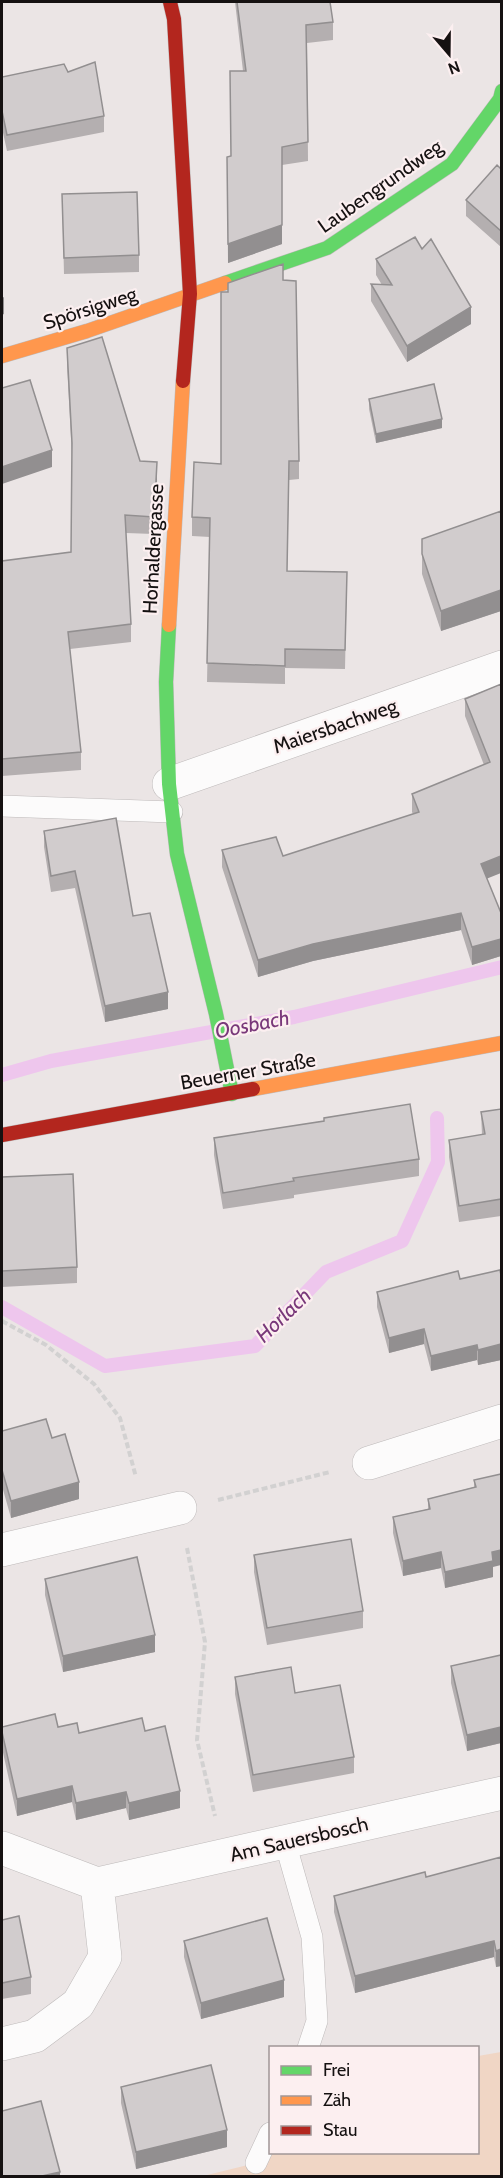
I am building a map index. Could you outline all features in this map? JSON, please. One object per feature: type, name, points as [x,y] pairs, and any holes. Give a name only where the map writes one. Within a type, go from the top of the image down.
[{"type":"street","name":"Horhaldergasse","points":[[170,2],[174,19],[190,294],[176,468],[166,682],[171,798],[177,854],[216,1014],[232,1094]]},
{"type":"street","name":"Laubengrundweg","points":[[190,294],[327,248],[452,164],[501,97]]},
{"type":"street","name":"Spörsigweg","points":[[2,356],[87,331],[190,294]]},
{"type":"street","name":"Maiersbachweg","points":[[171,798],[501,667]]},
{"type":"street","name":"Beuerner Straße","points":[[2,1135],[501,1043]]},
{"type":"street","points":[[369,1463],[501,1421]]},
{"type":"street","points":[[2,1550],[180,1508]]},
{"type":"street","name":"Am Sauersbosch","points":[[97,1884],[501,1793]]},
{"type":"street","points":[[2,1848],[97,1884],[105,1957],[78,2004],[35,2036],[2,2044]]},
{"type":"lane","points":[[2,806],[171,798]]},
{"type":"lane","points":[[285,1842],[312,1937],[317,2021],[309,2046]]},
{"type":"lane","points":[[256,2163],[269,2135]]},
{"type":"path","points":[[2,1321],[46,1345],[94,1384],[120,1419],[146,1515]]},
{"type":"path","points":[[224,1857],[197,1740],[205,1642],[180,1508],[369,1463]]},
{"type":"shaded area","points":[[501,2052],[501,2176],[203,2176],[256,2163],[269,2153],[479,2154],[479,2056]]},
{"type":"building","points":[[237,2],[330,2],[333,22],[306,25],[308,142],[282,147],[282,225],[228,244],[227,157],[231,156],[230,71],[246,71]]},
{"type":"building","points":[[95,62],[104,116],[7,135],[2,111],[2,77],[64,64],[68,72]]},
{"type":"building","points":[[497,165],[501,169],[501,231],[466,200]]},
{"type":"building","points":[[137,192],[139,255],[64,258],[62,194]]},
{"type":"building","points":[[415,237],[422,249],[431,239],[471,307],[407,346],[371,284],[392,285],[376,259]]},
{"type":"building","points":[[283,264],[283,280],[296,281],[299,461],[289,461],[287,571],[347,572],[345,650],[285,649],[285,666],[207,663],[210,518],[192,517],[194,462],[221,464],[221,292],[228,292],[228,283]]},
{"type":"building","points":[[102,337],[140,461],[157,462],[154,517],[125,515],[131,624],[68,632],[81,752],[2,759],[2,561],[71,552],[72,443],[67,348]]},
{"type":"building","points":[[30,380],[52,450],[2,467],[2,388]]},
{"type":"building","points":[[434,384],[442,419],[376,434],[369,399]]},
{"type":"building","points":[[501,511],[501,590],[441,611],[422,554],[422,539]]},
{"type":"building","points":[[501,684],[501,856],[481,864],[501,913],[501,939],[472,947],[461,913],[313,944],[258,960],[222,850],[276,837],[283,856],[419,812],[412,794],[490,762],[465,699]]},
{"type":"building","points":[[116,818],[133,916],[150,913],[168,992],[105,1006],[75,871],[51,876],[44,831]]},
{"type":"building","points":[[410,1104],[419,1159],[293,1178],[294,1181],[223,1193],[214,1138],[324,1121],[324,1118]]},
{"type":"building","points":[[501,1109],[501,1199],[459,1206],[449,1140],[485,1134],[481,1112]]},
{"type":"building","points":[[73,1174],[77,1267],[2,1271],[2,1177]]},
{"type":"building","points":[[500,1270],[501,1344],[478,1350],[477,1345],[431,1356],[424,1329],[389,1338],[377,1292],[458,1271],[460,1279]]},
{"type":"building","points":[[46,1419],[52,1438],[65,1434],[79,1482],[11,1501],[2,1470],[2,1431]]},
{"type":"building","points":[[501,1474],[501,1550],[492,1552],[493,1561],[445,1572],[441,1552],[403,1561],[393,1517],[430,1509],[428,1499],[476,1487],[474,1480]]},
{"type":"building","points":[[351,1539],[363,1611],[267,1628],[254,1555]]},
{"type":"building","points":[[137,1557],[155,1635],[63,1656],[45,1579]]},
{"type":"building","points":[[501,1655],[501,1727],[467,1735],[451,1666]]},
{"type":"building","points":[[291,1667],[295,1693],[340,1685],[354,1757],[253,1775],[235,1677]]},
{"type":"building","points":[[55,1714],[58,1727],[77,1723],[79,1733],[142,1718],[145,1731],[165,1726],[180,1791],[129,1803],[126,1792],[76,1803],[72,1786],[17,1799],[2,1727]]},
{"type":"building","points":[[501,1857],[501,1949],[496,1951],[494,1941],[355,1976],[334,1896],[425,1872],[426,1877]]},
{"type":"building","points":[[19,1916],[31,1977],[2,1983],[2,1920]]},
{"type":"building","points":[[267,1918],[284,1980],[201,2003],[184,1941]]},
{"type":"building","points":[[211,2065],[227,2130],[136,2152],[121,2087]]},
{"type":"building","points":[[41,2101],[60,2172],[42,2176],[2,2176],[2,2111]]},
{"type":"waterway","name":"Oosbach","points":[[2,1075],[51,1061],[294,1017],[502,967]]},
{"type":"waterway","name":"Horlach","points":[[2,1307],[105,1366],[255,1346],[326,1272],[402,1241],[438,1162],[437,1118]]},
{"type":"traffic: fast","points":[[225,283],[327,248],[452,164],[500,99],[502,91]]},
{"type":"traffic: fast","points":[[169,625],[166,682],[169,784],[177,854],[216,1014],[232,1094]]},
{"type":"traffic: slow","points":[[2,356],[87,331],[225,283]]},
{"type":"traffic: slow","points":[[169,625],[183,381]]},
{"type":"traffic: slow","points":[[253,1089],[502,1043]]},
{"type":"traffic: jam","points":[[170,2],[174,19],[190,294],[183,381]]},
{"type":"traffic: jam","points":[[2,1135],[253,1089]]}]
